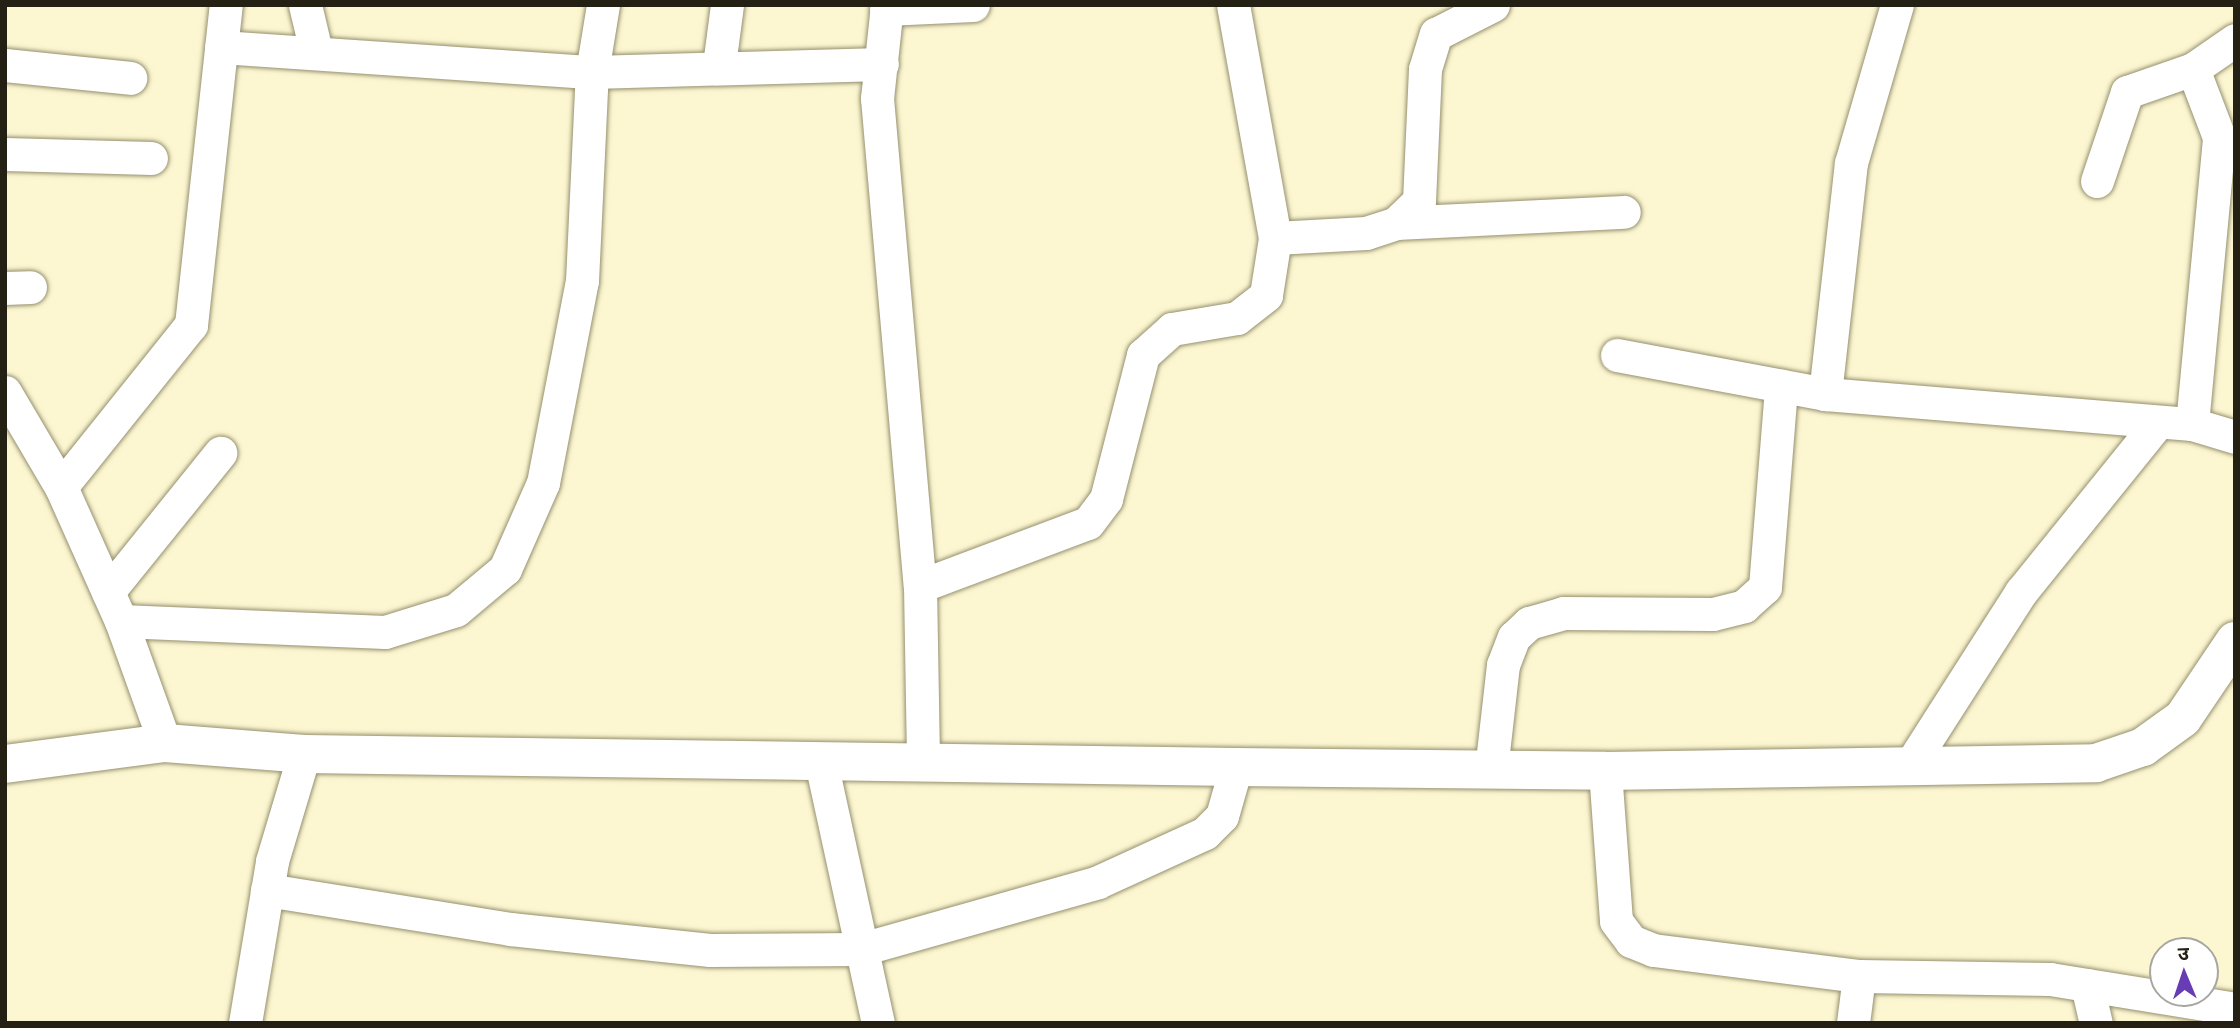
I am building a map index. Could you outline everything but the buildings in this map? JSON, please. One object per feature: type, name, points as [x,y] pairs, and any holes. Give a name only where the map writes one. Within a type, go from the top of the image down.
[{"type":"street","points":[[61,486],[191,325],[226,5]]},
{"type":"street","points":[[305,5],[316,51]]},
{"type":"street","points":[[115,606],[385,632],[456,610],[505,569],[543,483],[582,281],[592,72],[603,5]]},
{"type":"street","points":[[719,65],[727,5]]},
{"type":"street","points":[[923,764],[920,586],[877,98],[886,7],[973,5]]},
{"type":"street","points":[[920,586],[1088,523],[1106,499],[1143,355],[1172,329],[1237,318],[1266,295],[1275,238],[1233,5]]},
{"type":"street","points":[[1396,223],[1419,201],[1424,69],[1436,34],[1493,5]]},
{"type":"street","points":[[1825,394],[1851,163],[1897,5]]},
{"type":"street","points":[[2096,181],[2127,92],[2193,69],[2235,40]]},
{"type":"street","points":[[220,47],[316,51],[592,72],[719,65],[882,64]]},
{"type":"street","points":[[5,65],[130,78]]},
{"type":"street","points":[[2192,424],[2224,192],[2219,137],[2193,69]]},
{"type":"street","points":[[5,154],[151,158]]},
{"type":"street","points":[[1275,238],[1366,233],[1396,223],[1624,212]]},
{"type":"street","points":[[1617,355],[1825,394],[2192,424],[2235,437]]},
{"type":"street","points":[[1491,770],[1503,665],[1514,637],[1529,623],[1563,613],[1713,614],[1744,606],[1765,587],[1782,386]]},
{"type":"street","points":[[5,392],[61,486],[115,606],[165,743]]},
{"type":"street","points":[[1909,766],[2021,592],[2158,422]]},
{"type":"street","points":[[115,606],[220,453]]},
{"type":"street","points":[[5,764],[165,743],[304,754],[1491,770],[1605,771],[2096,763],[2143,747],[2183,718],[2235,641]]},
{"type":"street","points":[[245,1023],[267,890],[304,754]]},
{"type":"street","points":[[821,762],[878,1023]]},
{"type":"street","points":[[267,890],[510,929],[710,950],[862,948],[1098,882],[1205,833],[1222,816],[1236,767]]},
{"type":"street","points":[[1605,771],[1616,921],[1632,941],[1653,950],[1859,976],[2087,985],[2235,1009]]},
{"type":"street","points":[[1853,1023],[1859,976]]},
{"type":"street","points":[[2087,985],[2095,1023]]}]
